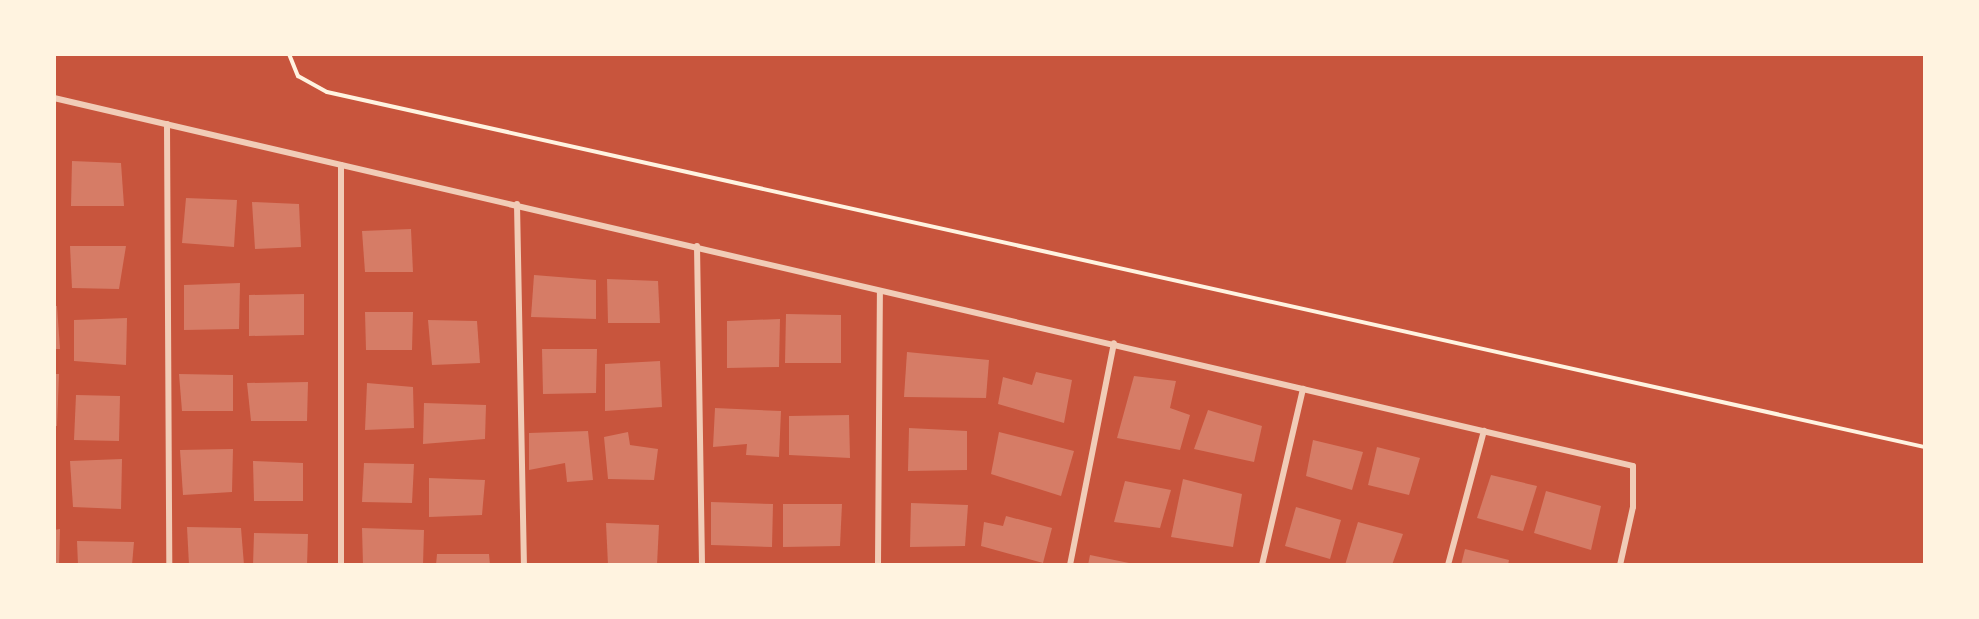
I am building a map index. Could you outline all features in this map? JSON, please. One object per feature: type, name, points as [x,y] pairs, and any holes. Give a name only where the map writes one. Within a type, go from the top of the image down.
[{"type":"street","points":[[54,98],[697,246],[880,291],[1114,343],[1633,466],[1633,507],[1620,565]]},
{"type":"street","points":[[167,124],[169,565]]},
{"type":"street","points":[[341,165],[341,565]]},
{"type":"street","points":[[517,204],[524,565]]},
{"type":"street","points":[[697,246],[702,565]]},
{"type":"street","points":[[878,565],[880,291]]},
{"type":"street","points":[[1070,565],[1114,343]]},
{"type":"street","points":[[1262,565],[1303,389]]},
{"type":"street","points":[[1448,565],[1484,431]]},
{"type":"path","points":[[289,54],[298,76],[327,92],[1925,447]]},
{"type":"building","points":[[72,161],[121,163],[124,206],[71,206]]},
{"type":"building","points":[[186,198],[237,200],[234,247],[182,243]]},
{"type":"building","points":[[252,202],[299,204],[301,247],[255,249]]},
{"type":"building","points":[[411,229],[413,272],[365,272],[362,231]]},
{"type":"building","points":[[70,246],[126,246],[119,289],[72,288]]},
{"type":"building","points":[[534,275],[596,280],[596,319],[531,317]]},
{"type":"building","points":[[607,279],[658,281],[660,323],[608,323]]},
{"type":"building","points":[[240,283],[239,329],[184,330],[184,285]]},
{"type":"building","points":[[304,294],[304,335],[249,336],[249,295]]},
{"type":"building","points":[[54,306],[57,306],[60,349],[54,349]]},
{"type":"building","points":[[365,312],[413,312],[412,350],[366,350]]},
{"type":"building","points":[[786,314],[841,315],[841,363],[785,363]]},
{"type":"building","points":[[127,318],[126,365],[74,361],[74,320]]},
{"type":"building","points":[[780,319],[779,367],[727,368],[727,321]]},
{"type":"building","points":[[428,320],[477,321],[480,363],[432,365]]},
{"type":"building","points":[[542,349],[597,349],[596,393],[543,394]]},
{"type":"building","points":[[907,352],[989,360],[986,398],[904,397]]},
{"type":"building","points":[[660,361],[662,407],[605,411],[605,364]]},
{"type":"building","points":[[1036,372],[1072,380],[1064,423],[998,404],[1003,377],[1032,385]]},
{"type":"building","points":[[54,374],[59,374],[57,426],[54,426]]},
{"type":"building","points":[[179,374],[233,375],[233,411],[182,411]]},
{"type":"building","points":[[1134,376],[1176,381],[1170,408],[1190,415],[1180,450],[1117,438]]},
{"type":"building","points":[[308,382],[307,421],[251,421],[247,383]]},
{"type":"building","points":[[367,383],[413,387],[414,428],[365,430]]},
{"type":"building","points":[[76,395],[120,396],[119,441],[74,440]]},
{"type":"building","points":[[424,403],[486,405],[485,439],[423,444]]},
{"type":"building","points":[[715,408],[781,411],[779,457],[746,455],[747,444],[713,447]]},
{"type":"building","points":[[1208,410],[1262,426],[1254,462],[1194,449]]},
{"type":"building","points":[[849,415],[850,458],[789,455],[789,416]]},
{"type":"building","points":[[909,428],[967,431],[967,470],[908,471]]},
{"type":"building","points":[[588,431],[593,480],[567,482],[565,463],[529,470],[529,433]]},
{"type":"building","points":[[628,432],[630,445],[658,449],[654,480],[608,479],[604,437]]},
{"type":"building","points":[[999,432],[1074,451],[1061,496],[991,474]]},
{"type":"building","points":[[1313,440],[1363,452],[1352,490],[1306,476]]},
{"type":"building","points":[[1377,447],[1420,458],[1409,495],[1368,485]]},
{"type":"building","points":[[233,449],[232,492],[183,495],[180,450]]},
{"type":"building","points":[[122,459],[121,509],[73,507],[70,461]]},
{"type":"building","points":[[253,461],[303,463],[303,501],[254,501]]},
{"type":"building","points":[[364,463],[414,464],[412,503],[362,502]]},
{"type":"building","points":[[1491,475],[1537,486],[1523,531],[1477,518]]},
{"type":"building","points":[[429,478],[485,480],[482,515],[429,517]]},
{"type":"building","points":[[1183,479],[1242,494],[1233,547],[1171,537]]},
{"type":"building","points":[[1125,481],[1171,490],[1160,528],[1114,522]]},
{"type":"building","points":[[1546,491],[1601,506],[1591,550],[1534,533]]},
{"type":"building","points":[[711,502],[773,504],[772,547],[711,545]]},
{"type":"building","points":[[911,503],[968,505],[965,546],[910,547]]},
{"type":"building","points":[[783,504],[842,504],[840,546],[783,547]]},
{"type":"building","points":[[1296,507],[1341,520],[1330,559],[1285,546]]},
{"type":"building","points":[[1006,516],[1052,528],[1043,563],[981,546],[984,522],[1003,526]]},
{"type":"building","points":[[1358,522],[1403,534],[1392,565],[1345,565]]},
{"type":"building","points":[[606,523],[659,525],[657,565],[608,565]]},
{"type":"building","points":[[187,527],[241,528],[244,565],[189,565]]},
{"type":"building","points":[[362,528],[424,530],[423,565],[363,565]]},
{"type":"building","points":[[60,529],[59,565],[54,565],[54,530]]},
{"type":"building","points":[[254,533],[308,534],[307,565],[253,565]]},
{"type":"building","points":[[77,541],[134,542],[132,565],[78,565]]},
{"type":"building","points":[[1465,549],[1509,560],[1508,565],[1461,565]]},
{"type":"building","points":[[437,554],[489,554],[490,565],[436,565]]},
{"type":"building","points":[[1090,555],[1134,564],[1134,565],[1088,565]]}]
